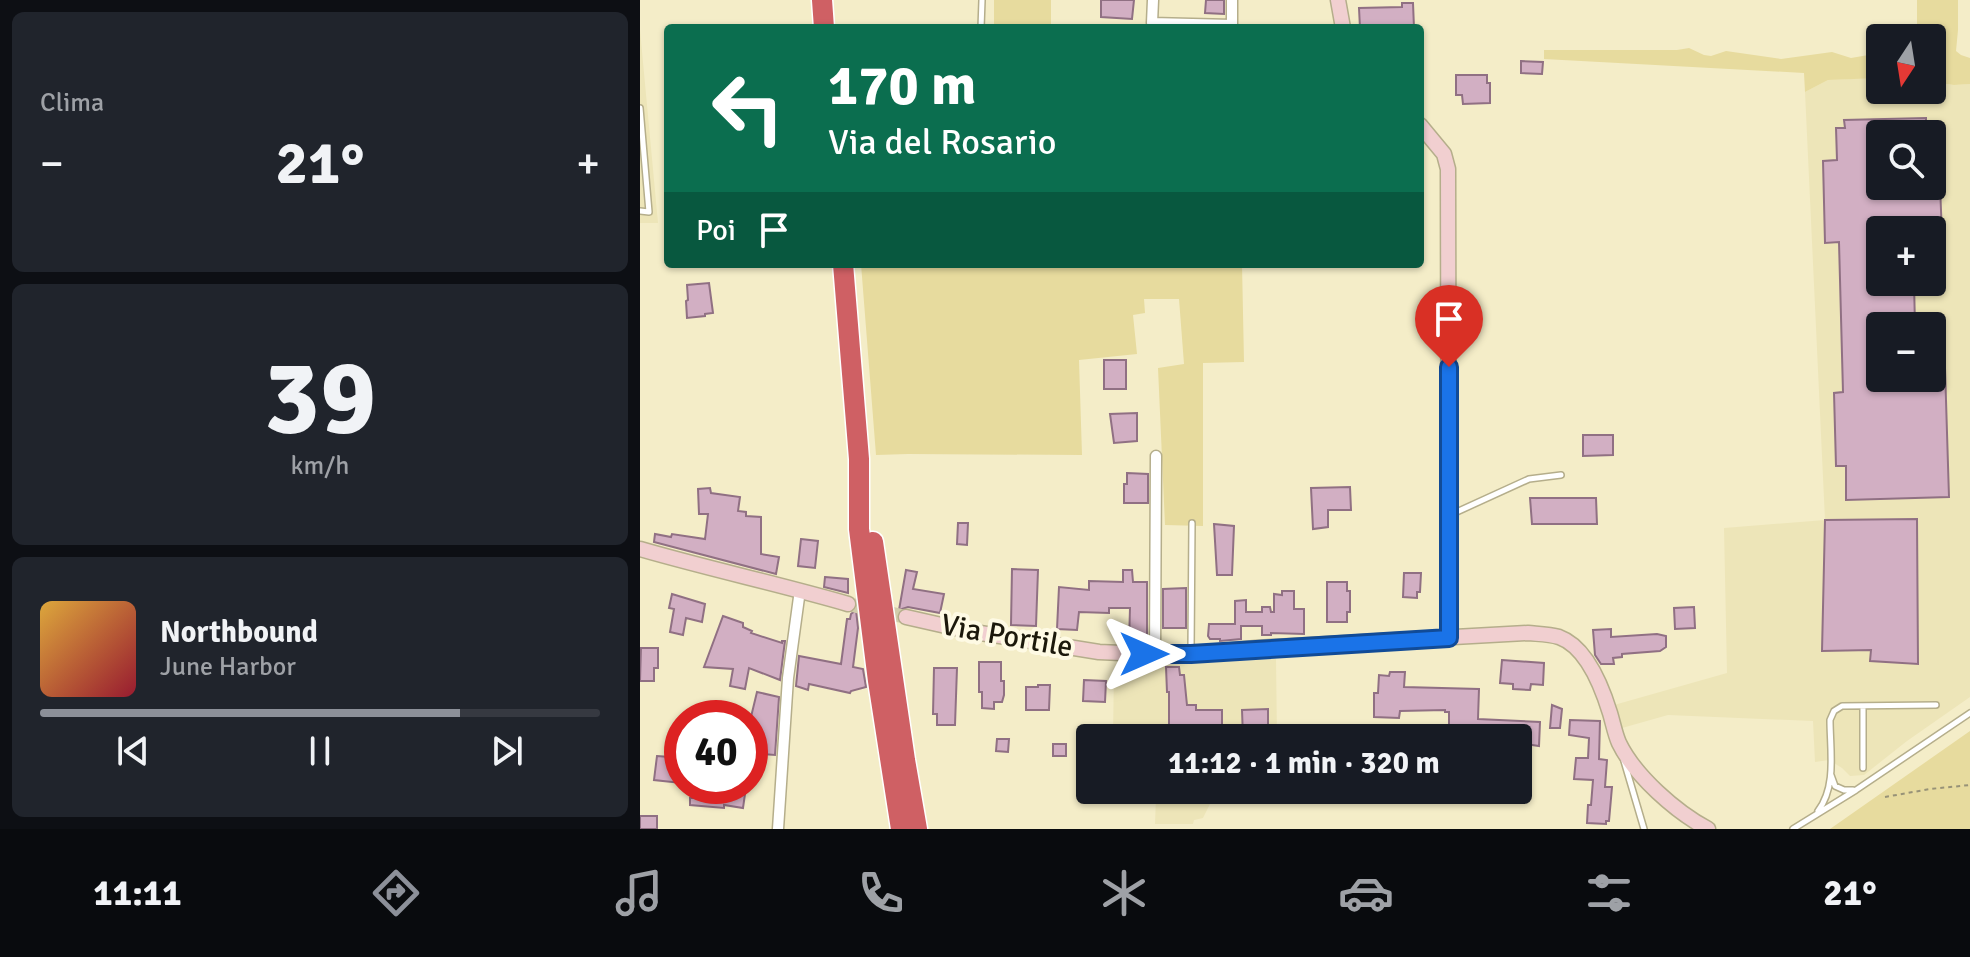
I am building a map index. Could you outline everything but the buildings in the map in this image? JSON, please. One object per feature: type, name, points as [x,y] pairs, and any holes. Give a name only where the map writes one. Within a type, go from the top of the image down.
[{"type":"highway","points":[[822,0],[824,24]]},
{"type":"highway","points":[[843,268],[859,459],[859,529],[901,829]]},
{"type":"highway","points":[[859,459],[917,829]]},
{"type":"street","points":[[1152,24],[1153,0]]},
{"type":"street","points":[[1232,0],[1232,24]]},
{"type":"street","points":[[1338,0],[1342,24]]},
{"type":"street","points":[[1424,130],[1444,154],[1448,169],[1449,638]]},
{"type":"street","points":[[1155,654],[1156,456]]},
{"type":"street","points":[[640,549],[848,604]]},
{"type":"street","points":[[778,829],[788,678],[800,590]]},
{"type":"street","name":"Via Portile","points":[[906,617],[968,631],[1099,652],[1155,654],[1528,633],[1559,638],[1569,643],[1584,659],[1601,690],[1618,742],[1630,760],[1673,805],[1708,829]]},
{"type":"street","name":"Via Portile","points":[[1673,805],[1681,817],[1682,829]]},
{"type":"lane","points":[[981,24],[982,0]]},
{"type":"lane","points":[[640,108],[649,212],[640,211]]},
{"type":"lane","points":[[1449,516],[1529,479],[1561,475]]},
{"type":"lane","points":[[1191,654],[1192,523]]},
{"type":"lane","points":[[1816,815],[1830,789],[1830,720],[1834,711],[1842,706],[1936,705]]},
{"type":"lane","points":[[1863,706],[1863,768]]},
{"type":"lane","points":[[1793,829],[1970,713]]},
{"type":"lane","name":"Via Portile","points":[[1618,742],[1644,829]]},
{"type":"lane","points":[[1830,774],[1835,786],[1856,790]]},
{"type":"path","points":[[1885,797],[1970,785]]},
{"type":"shaded area","points":[[994,0],[1051,0],[1051,24],[994,24]]},
{"type":"shaded area","points":[[1917,0],[1958,0],[1956,51],[1970,58],[1970,84],[1946,84],[1946,24],[1917,24]]},
{"type":"shaded area","points":[[640,30],[658,223],[640,223]]},
{"type":"shaded area","points":[[1689,48],[1711,56],[1726,51],[1781,59],[1832,52],[1851,58],[1866,55],[1866,79],[1828,80],[1805,92],[1804,73],[1544,59],[1544,50]]},
{"type":"shaded area","points":[[1866,79],[1866,104],[1946,104],[1946,84],[1970,84],[1970,697],[1864,775],[1850,776],[1829,760],[1815,762],[1813,721],[1668,715],[1622,728],[1614,705],[1727,673],[1724,528],[1825,520],[1805,92],[1828,80]]},
{"type":"shaded area","points":[[861,268],[1242,268],[1244,362],[1203,363],[1203,526],[1165,525],[1158,368],[1184,364],[1179,299],[1144,299],[1145,313],[1133,315],[1137,354],[1079,360],[1082,455],[876,455]]},
{"type":"shaded area","points":[[1276,659],[1277,724],[1113,724],[1114,668]]},
{"type":"shaded area","points":[[1970,731],[1970,829],[1830,829]]},
{"type":"shaded area","points":[[1156,804],[1210,804],[1203,818],[1194,820],[1193,824],[1155,824]]},
{"type":"tunnel","points":[[848,604],[906,617]]},
{"type":"route","points":[[1144,654],[1191,654],[1449,638],[1449,367]]}]
